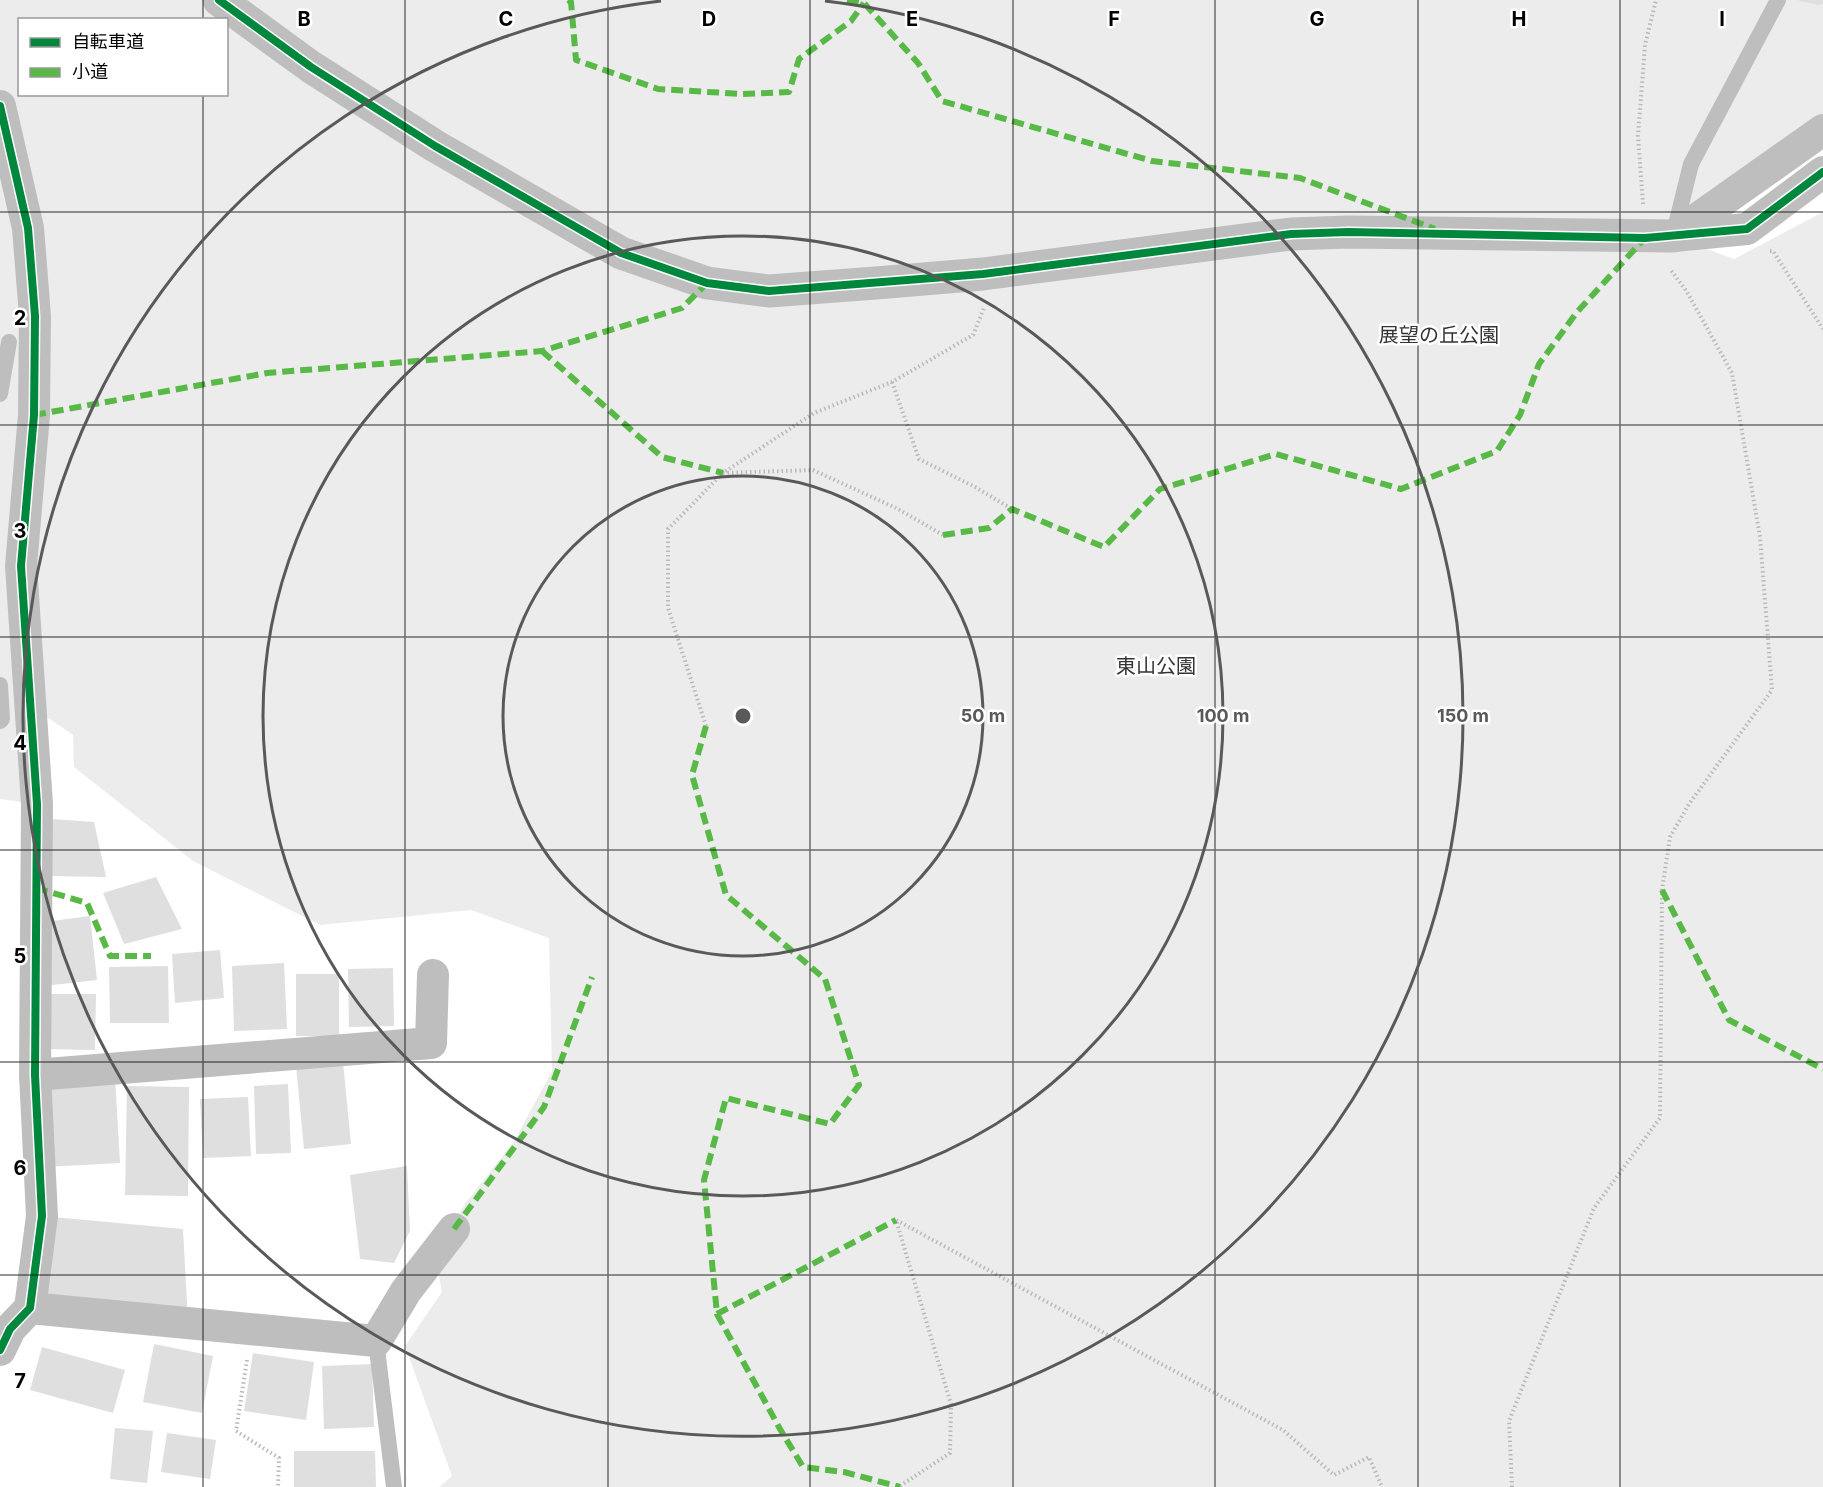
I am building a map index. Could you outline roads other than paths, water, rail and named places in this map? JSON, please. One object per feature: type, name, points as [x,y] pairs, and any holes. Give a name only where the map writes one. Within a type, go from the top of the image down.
[{"type":"street","points":[[219,0],[311,66],[435,146],[621,253],[707,283],[769,291],[983,274],[1291,234],[1381,232],[1659,237],[1747,229],[1823,172]]},
{"type":"street","points":[[0,106],[28,228],[35,316],[34,415],[21,566],[37,804],[34,1075],[42,1216],[30,1308],[10,1329],[0,1350]]},
{"type":"street","points":[[1659,237],[1823,130]]},
{"type":"street","points":[[34,1075],[431,1043],[433,975]]},
{"type":"street","points":[[30,1308],[376,1341],[406,1291],[454,1229]]},
{"type":"lane","points":[[1659,237],[1690,164],[1778,0]]},
{"type":"lane","points":[[0,394],[9,342]]},
{"type":"lane","points":[[0,685],[0,721]]},
{"type":"lane","points":[[376,1341],[394,1487]]},
{"type":"park label","name":"展望の丘公園","points":[[1439,335]]},
{"type":"park label","name":"東山公園","points":[[1156,666]]}]
